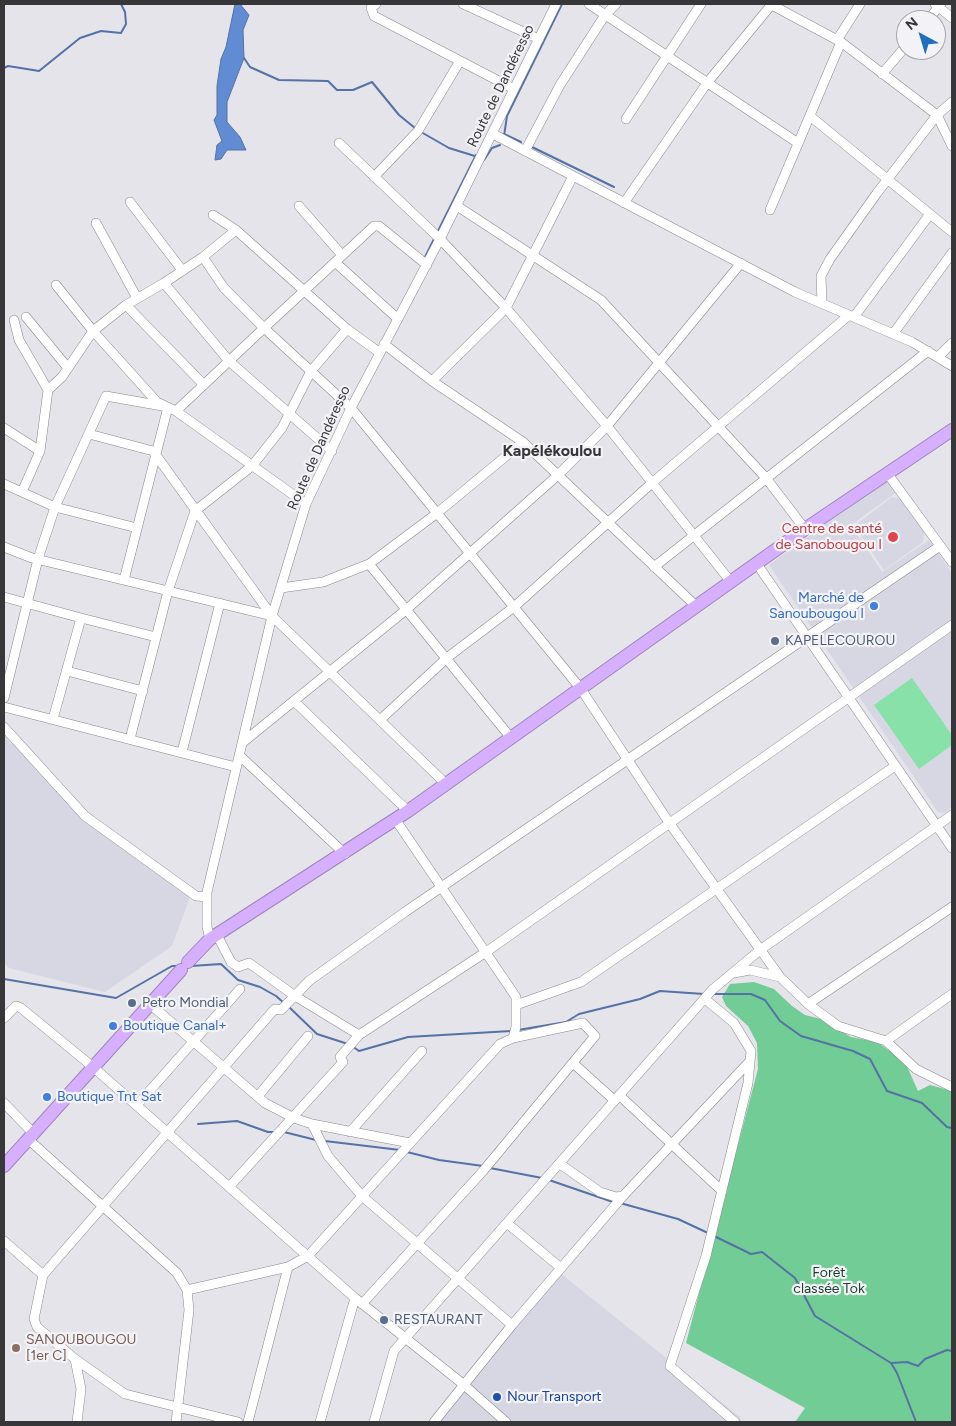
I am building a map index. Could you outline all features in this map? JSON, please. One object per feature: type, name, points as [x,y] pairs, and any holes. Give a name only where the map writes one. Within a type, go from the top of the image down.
[{"type":"highway","points":[[4,1166],[93,1066],[213,937],[345,854],[395,820],[805,529],[952,430]]},
{"type":"street","points":[[463,4],[539,39]]},
{"type":"street","name":"Route de Dandéresso","points":[[293,999],[249,964],[238,967],[230,962],[207,926],[207,897],[272,616],[306,504],[351,408],[457,206],[556,4]]},
{"type":"street","points":[[589,4],[798,143]]},
{"type":"street","points":[[525,151],[560,85],[606,15],[616,4]]},
{"type":"street","points":[[626,119],[701,4]]},
{"type":"street","points":[[624,203],[707,83],[771,4],[839,41],[937,115],[952,146]]},
{"type":"street","points":[[770,210],[810,116],[839,41],[860,4]]},
{"type":"street","points":[[371,5],[374,16],[514,90]]},
{"type":"street","points":[[938,5],[952,18]]},
{"type":"street","points":[[882,74],[896,58]]},
{"type":"street","points":[[374,177],[418,131],[460,61]]},
{"type":"street","points":[[822,303],[821,276],[830,260],[937,115],[952,102]]},
{"type":"street","points":[[810,116],[952,232]]},
{"type":"street","points":[[493,134],[741,263],[851,317],[928,351],[952,366]]},
{"type":"street","points":[[339,143],[440,239],[506,308],[653,482],[731,582]]},
{"type":"street","points":[[432,382],[506,308],[532,253],[573,176]]},
{"type":"street","points":[[130,202],[182,270]]},
{"type":"street","points":[[299,206],[339,259],[398,319]]},
{"type":"street","points":[[457,206],[532,253],[601,300],[766,478],[805,529]]},
{"type":"street","points":[[381,719],[448,658],[514,607],[653,482],[851,317],[930,214]]},
{"type":"street","points":[[213,215],[236,230],[347,329],[382,349],[523,442],[697,607]]},
{"type":"street","points":[[96,223],[138,298]]},
{"type":"street","points":[[124,580],[155,455],[172,409],[204,385],[368,230],[378,226],[427,265]]},
{"type":"street","points":[[22,492],[40,452],[48,390],[68,368],[93,331],[126,305],[203,257],[236,230]]},
{"type":"street","points":[[893,334],[952,254]]},
{"type":"street","points":[[203,257],[224,288],[264,328],[351,408],[581,689],[670,824],[780,977],[808,1004],[845,1030],[886,1041],[916,1069],[952,1087]]},
{"type":"street","points":[[242,743],[295,702],[407,609],[558,475],[607,426],[661,363],[741,263]]},
{"type":"street","points":[[164,283],[229,361],[332,451]]},
{"type":"street","points":[[56,286],[93,331],[158,402],[172,409],[306,504]]},
{"type":"street","points":[[126,305],[204,385]]},
{"type":"street","points":[[26,317],[68,368]]},
{"type":"street","points":[[14,320],[19,340],[48,390]]},
{"type":"street","points":[[130,739],[168,591],[195,511],[252,466],[282,428],[311,371],[347,329]]},
{"type":"street","points":[[938,357],[952,343]]},
{"type":"street","points":[[654,567],[928,351]]},
{"type":"street","points":[[4,698],[38,559],[55,507],[106,396],[172,409]]},
{"type":"street","points":[[4,428],[40,452]]},
{"type":"street","points":[[89,434],[153,451],[272,616],[332,671],[446,784]]},
{"type":"street","points":[[281,588],[323,582],[369,564],[436,514],[523,442]]},
{"type":"street","points":[[888,473],[952,562]]},
{"type":"street","points":[[4,484],[55,507],[137,528]]},
{"type":"street","points":[[238,1422],[125,1394],[75,1359],[37,1328],[34,1319],[43,1275],[272,1012],[275,1009],[281,1010],[309,981],[441,887],[940,546]]},
{"type":"street","points":[[4,547],[38,559],[272,616]]},
{"type":"street","points":[[369,564],[512,738]]},
{"type":"street","points":[[757,564],[952,848]]},
{"type":"street","points":[[4,597],[29,602],[81,618],[156,637]]},
{"type":"street","points":[[182,752],[220,603]]},
{"type":"street","points":[[53,719],[81,618]]},
{"type":"street","points":[[230,1187],[294,1118],[342,1062],[340,1057],[353,1042],[670,824],[952,625]]},
{"type":"street","points":[[67,671],[142,691]]},
{"type":"street","points":[[295,702],[408,811]]},
{"type":"street","points":[[4,707],[236,766]]},
{"type":"street","points":[[4,727],[85,816],[196,896],[207,897]]},
{"type":"street","points":[[239,755],[345,854]]},
{"type":"street","points":[[516,1005],[581,982],[894,766]]},
{"type":"street","points":[[374,1422],[394,1351],[404,1338],[508,1224],[712,990],[760,950],[952,815]]},
{"type":"street","points":[[395,820],[516,997],[514,1033]]},
{"type":"street","points":[[808,1004],[952,907]]},
{"type":"street","points":[[732,973],[750,970],[780,977]]},
{"type":"street","points":[[136,1105],[240,989]]},
{"type":"street","points":[[886,1041],[952,994]]},
{"type":"street","points":[[293,999],[353,1042]]},
{"type":"street","points":[[706,999],[734,1023],[751,1052],[748,1083],[706,1256],[670,1366],[735,1422]]},
{"type":"street","points":[[150,1004],[258,1096],[294,1118],[312,1124],[410,1143]]},
{"type":"street","points":[[4,1018],[16,1006],[21,1008],[93,1066],[359,1301],[463,1384],[506,1422]]},
{"type":"street","points":[[187,1290],[288,1267],[308,1256],[500,1044],[514,1033],[583,1023],[595,1036],[420,1244],[359,1301],[320,1422]]},
{"type":"street","points":[[258,1096],[308,1036]]},
{"type":"street","points":[[350,1132],[422,1051]]},
{"type":"street","points":[[434,1422],[512,1325],[623,1196],[669,1144],[750,1061]]},
{"type":"street","points":[[573,1063],[617,1098],[722,1191]]},
{"type":"street","points":[[4,1103],[30,1136],[177,1273],[187,1290],[189,1310],[176,1422]]},
{"type":"street","points":[[312,1124],[328,1156],[362,1196],[512,1325]]},
{"type":"street","points":[[560,1164],[600,1192],[616,1197],[623,1196]]},
{"type":"street","points":[[508,1224],[561,1268]]},
{"type":"street","points":[[4,1241],[43,1275]]},
{"type":"street","points":[[248,1422],[288,1267]]},
{"type":"street","points":[[75,1359],[81,1389],[77,1422]]},
{"type":"shaded area","name":"Marché de Sanoubougou I","points":[[888,479],[897,492],[851,525],[882,572],[929,540],[952,573],[952,807],[944,813],[938,812],[769,565]]},
{"type":"shaded area","name":"Centre de santé de Sanobougou I","points":[[892,497],[900,499],[924,532],[923,542],[884,570],[854,526]]},
{"type":"shaded area","points":[[4,735],[11,744],[14,742],[85,820],[190,897],[172,946],[105,992],[9,968],[4,963]]},
{"type":"shaded area","points":[[560,1273],[740,1417],[741,1422],[435,1422]]},
{"type":"green space","points":[[912,678],[952,735],[952,745],[919,769],[874,705]]},
{"type":"green space","name":"Forêt classée Tok","points":[[754,982],[774,989],[805,1015],[821,1019],[851,1037],[877,1042],[905,1062],[918,1091],[930,1085],[952,1091],[952,1422],[795,1422],[805,1408],[686,1343],[758,1069],[757,1043],[748,1026],[726,1006],[722,997],[730,984]]},
{"type":"water","points":[[235,4],[240,4],[249,15],[243,30],[244,58],[227,102],[227,122],[240,137],[246,150],[227,150],[221,159],[215,160],[217,145],[222,141],[214,120],[217,115],[217,86],[221,59],[226,47]]},
{"type":"waterway","points":[[4,68],[8,66],[39,71],[80,38],[101,31],[121,33],[126,24],[125,12],[121,4]]},
{"type":"waterway","points":[[504,136],[507,116],[562,4]]},
{"type":"waterway","points":[[244,58],[250,67],[279,80],[328,81],[337,90],[353,90],[372,82],[399,115],[415,128]]},
{"type":"waterway","points":[[421,132],[449,148],[478,157]]},
{"type":"waterway","points":[[504,134],[521,142]]},
{"type":"waterway","points":[[484,160],[492,148],[500,145]]},
{"type":"waterway","points":[[532,147],[614,187]]},
{"type":"waterway","points":[[438,231],[476,155]]},
{"type":"waterway","points":[[425,257],[434,239]]},
{"type":"waterway","points":[[191,966],[221,964],[238,980],[260,987],[284,1003]]},
{"type":"waterway","points":[[4,979],[116,998],[172,966],[179,966]]},
{"type":"waterway","points":[[518,1030],[566,1022],[579,1014],[640,999],[660,991],[704,994]]},
{"type":"waterway","points":[[714,994],[751,994],[765,1000],[780,1021],[801,1036],[853,1051],[870,1059],[887,1091],[922,1103],[947,1127],[952,1128]]},
{"type":"waterway","points":[[288,1006],[317,1034],[348,1044]]},
{"type":"waterway","points":[[352,1046],[359,1051],[408,1037],[511,1031]]},
{"type":"waterway","points":[[198,1124],[237,1121],[268,1132],[275,1132]]},
{"type":"waterway","points":[[284,1132],[316,1140]]},
{"type":"waterway","points":[[325,1141],[400,1150]]},
{"type":"waterway","points":[[407,1152],[439,1160],[483,1166]]},
{"type":"waterway","points":[[490,1168],[542,1178]]},
{"type":"waterway","points":[[549,1180],[613,1202]]},
{"type":"waterway","points":[[620,1203],[678,1219],[708,1233]]},
{"type":"waterway","points":[[714,1236],[751,1254],[762,1252],[795,1278],[815,1316],[891,1363],[897,1373],[916,1422]]},
{"type":"waterway","points":[[891,1363],[907,1362],[918,1366],[925,1359],[947,1350],[952,1351]]},
{"type":"place","name":"Centre de santé de Sanobougou I","points":[[893,537]]},
{"type":"place","name":"Marché de Sanoubougou I","points":[[874,606]]},
{"type":"place","name":"KAPELECOUROU","points":[[775,641]]},
{"type":"place","name":"Petro Mondial","points":[[132,1003]]},
{"type":"place","name":"Boutique Canal+","points":[[113,1026]]},
{"type":"place","name":"Boutique Tnt Sat","points":[[47,1097]]},
{"type":"place","name":"RESTAURANT","points":[[384,1320]]},
{"type":"place","name":"SANOUBOUGOU [1er C]","points":[[16,1348]]},
{"type":"place","name":"Nour Transport","points":[[497,1397]]},
{"type":"district","name":"Kapélékoulou","points":[[552,451]]}]
